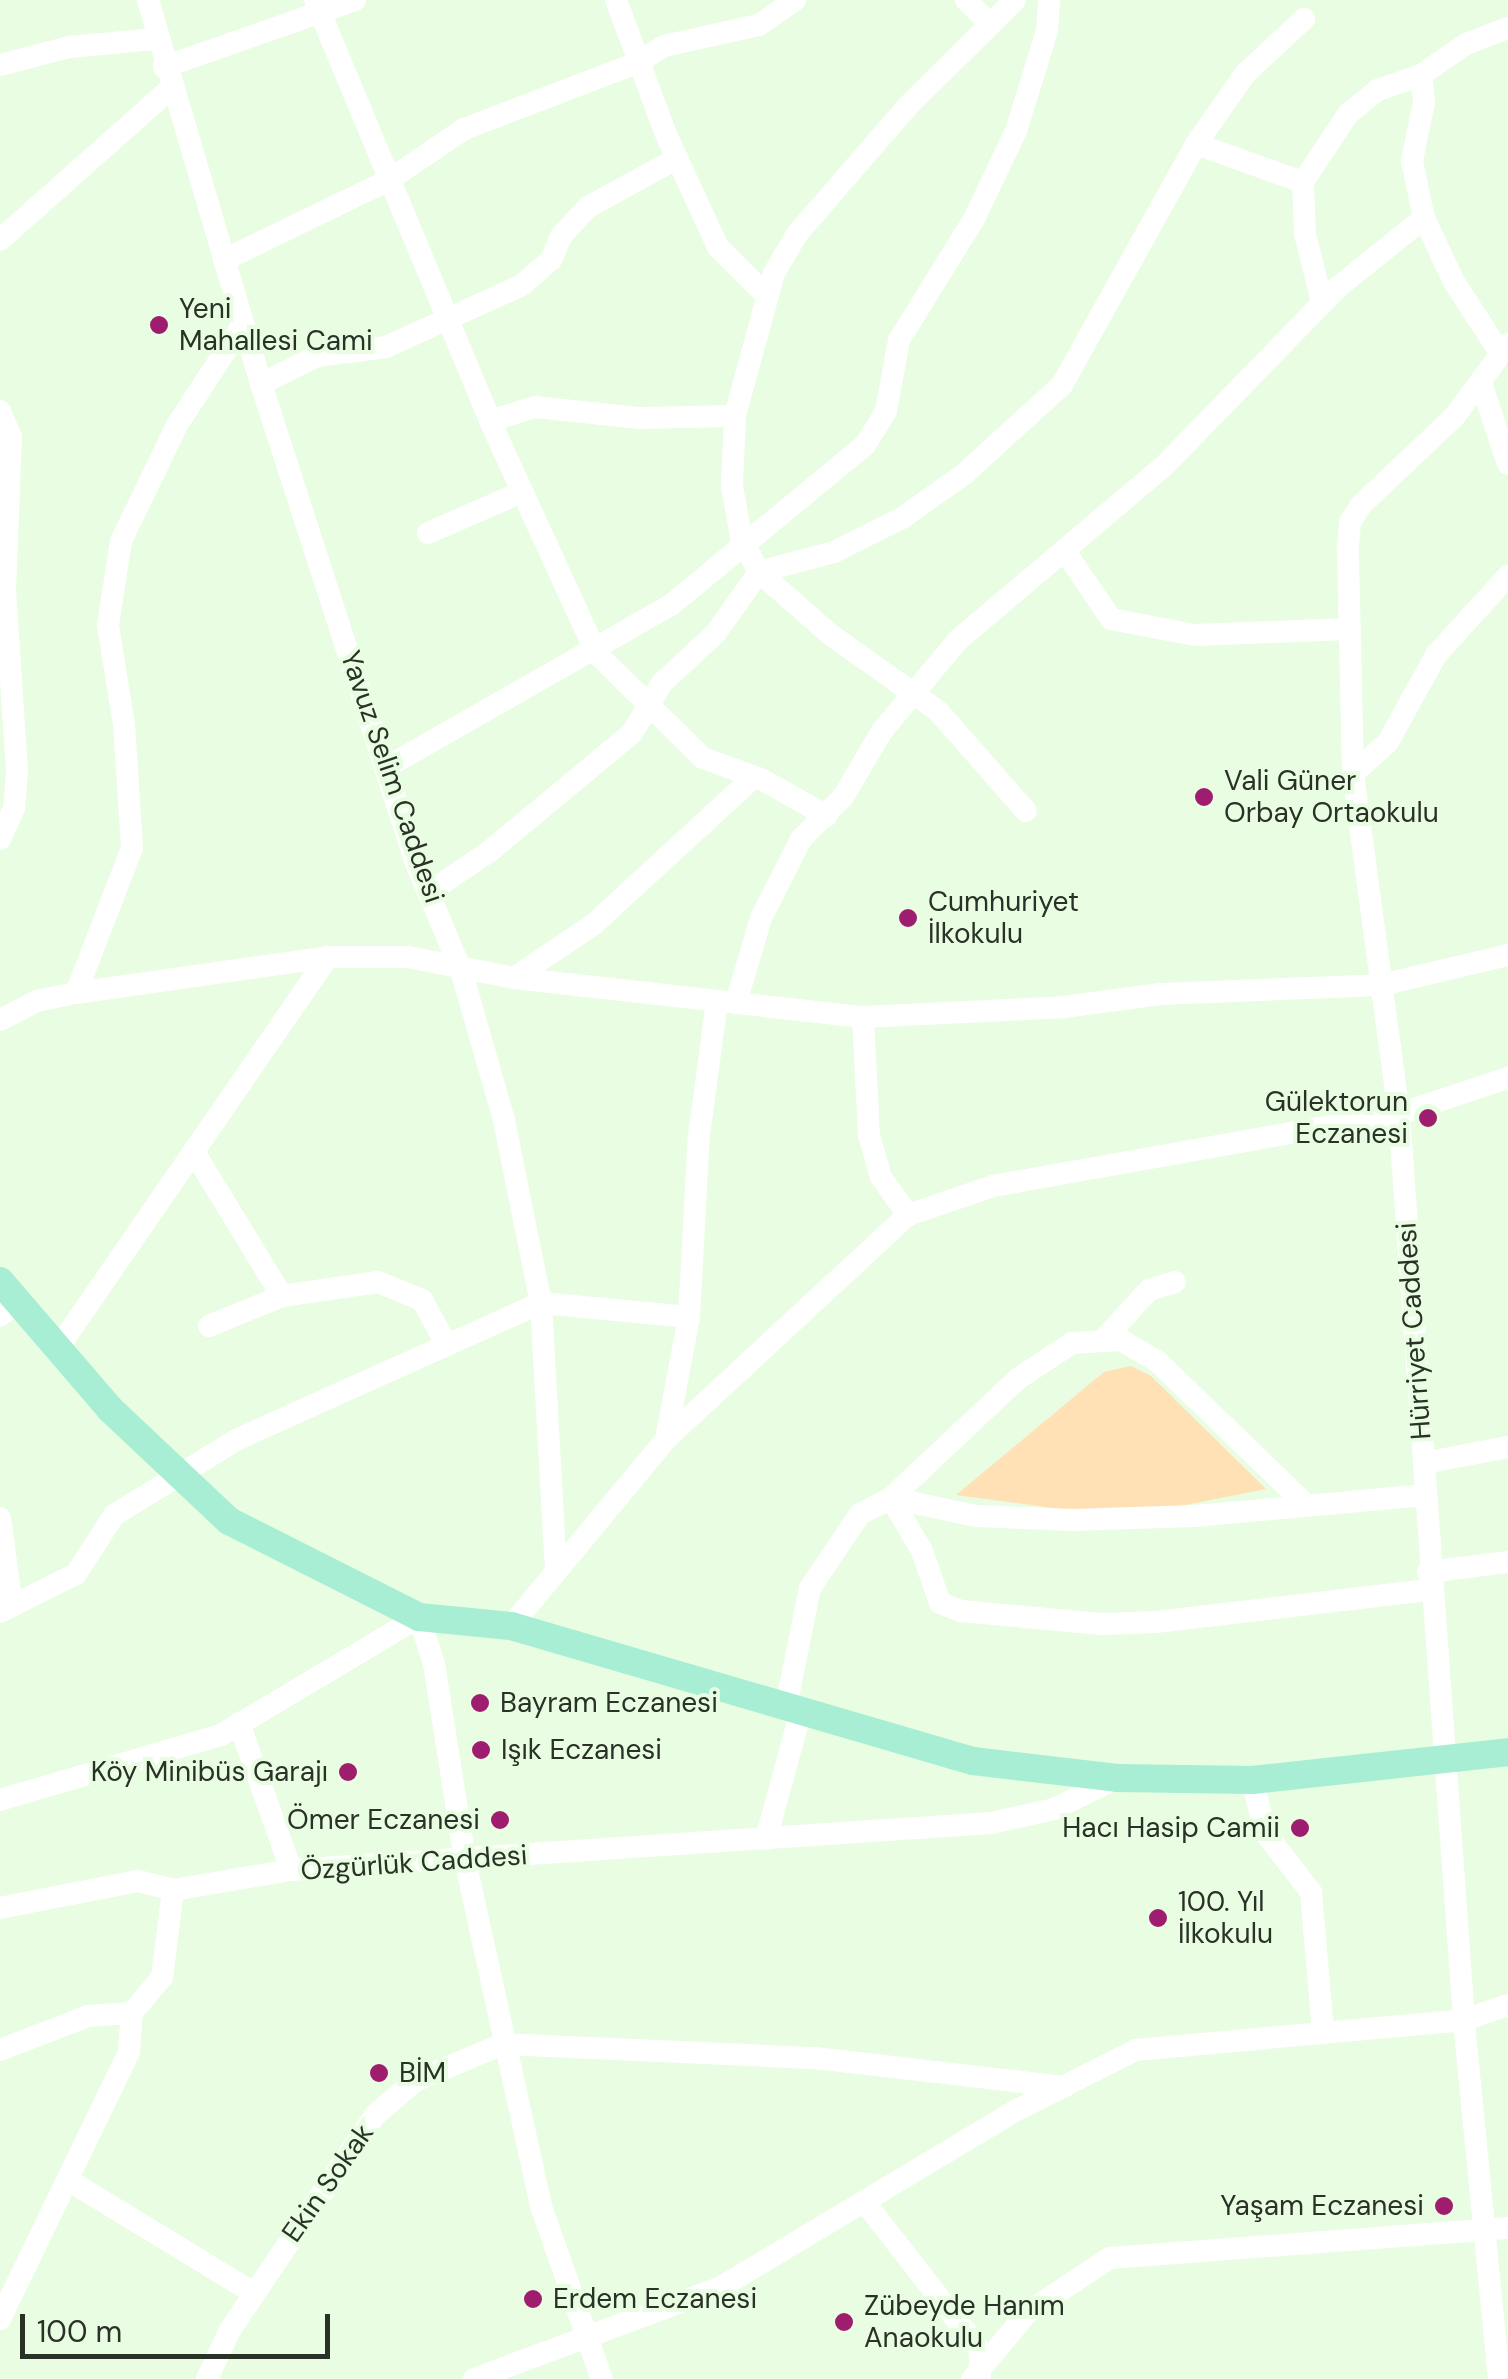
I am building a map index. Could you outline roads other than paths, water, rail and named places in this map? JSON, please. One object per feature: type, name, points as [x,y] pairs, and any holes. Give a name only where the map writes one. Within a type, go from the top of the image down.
[{"type":"main road","points":[[5,1300],[175,1476],[229,1521],[419,1617],[510,1626],[973,1761],[1117,1778],[1252,1780],[1445,1763],[1508,1752]]},
{"type":"street","name":"Yavuz Selim Caddesi","points":[[148,0],[167,78],[261,384],[386,768],[461,970],[504,1120],[542,1303],[556,1570]]},
{"type":"street","points":[[0,240],[167,78],[316,6],[355,0]]},
{"type":"street","points":[[616,0],[637,63],[718,247],[764,293]]},
{"type":"street","points":[[224,260],[390,180],[464,129],[637,63],[664,46],[768,21],[795,0]]},
{"type":"street","points":[[966,0],[987,21]]},
{"type":"street","points":[[1014,0],[987,21],[797,234],[764,293],[735,416],[732,486],[745,544],[759,572],[830,635],[918,694],[1026,811]]},
{"type":"street","points":[[386,768],[596,652],[671,605],[882,425],[899,340],[974,219],[1016,131],[1049,0]]},
{"type":"street","points":[[316,6],[490,421],[596,652],[703,758],[754,777],[827,816]]},
{"type":"street","points":[[431,891],[537,814],[632,732],[650,709],[662,683],[716,634],[759,572],[834,552],[902,518],[963,476],[1062,385],[1196,144],[1245,74],[1304,19]]},
{"type":"street","points":[[1322,302],[1305,234],[1303,182],[1348,114],[1378,90],[1421,74],[1466,44],[1508,28]]},
{"type":"street","points":[[0,65],[69,47],[156,39]]},
{"type":"street","points":[[1421,74],[1424,102],[1412,161],[1424,218],[1454,282],[1505,349]]},
{"type":"street","points":[[1196,144],[1303,182]]},
{"type":"street","points":[[261,384],[318,356],[386,346],[522,285],[551,260],[561,236],[588,207],[678,158]]},
{"type":"street","points":[[666,1438],[689,1317],[699,1134],[726,1002],[760,918],[802,838],[827,816],[882,730],[918,694],[958,640],[1163,467],[1322,302],[1424,218]]},
{"type":"street","points":[[76,994],[132,848],[124,724],[108,625],[122,541],[177,425],[244,324]]},
{"type":"street","name":"Hürriyet Caddesi","points":[[1500,2379],[1496,2229],[1464,2020],[1429,1581],[1398,1114],[1353,774],[1350,522],[1481,383],[1505,349]]},
{"type":"street","points":[[1481,383],[1508,464]]},
{"type":"street","points":[[490,421],[534,407],[640,418],[735,416]]},
{"type":"street","points":[[0,411],[12,436],[2,590],[16,773],[14,808],[0,839]]},
{"type":"street","points":[[428,533],[522,492]]},
{"type":"street","points":[[1064,550],[1111,620],[1194,635],[1350,629]]},
{"type":"street","points":[[1353,774],[1388,742],[1436,655],[1507,578]]},
{"type":"street","points":[[514,978],[594,924],[754,777]]},
{"type":"street","points":[[0,1020],[38,1001],[328,957],[408,957],[514,978],[863,1018],[1064,1006],[1160,994],[1382,985],[1508,955]]},
{"type":"street","points":[[56,1350],[328,957]]},
{"type":"street","points":[[863,1018],[870,1135],[880,1177],[908,1216]]},
{"type":"street","points":[[510,1626],[666,1438],[908,1216],[992,1186],[1398,1114],[1508,1078]]},
{"type":"street","points":[[194,1152],[282,1296]]},
{"type":"street","points":[[209,1326],[282,1296],[378,1282],[405,1289],[422,1300],[446,1345]]},
{"type":"street","points":[[1105,1338],[1150,1290],[1175,1282]]},
{"type":"street","points":[[0,1518],[6,1609],[76,1574],[106,1522],[238,1438],[542,1303],[689,1317]]},
{"type":"street","points":[[766,1840],[794,1709],[810,1588],[860,1514],[892,1498],[1019,1378],[1072,1343],[1105,1338],[1157,1361],[1302,1502]]},
{"type":"street","points":[[1424,1462],[1508,1447]]},
{"type":"street","points":[[892,1498],[976,1516],[1074,1520],[1195,1516],[1302,1502],[1425,1495]]},
{"type":"street","points":[[892,1498],[922,1551],[940,1603],[961,1611],[1102,1624],[1156,1622],[1429,1581],[1508,1562]]},
{"type":"street","points":[[0,1800],[221,1735],[419,1617],[434,1664],[465,1860],[542,2209],[602,2379]]},
{"type":"street","points":[[240,1724],[290,1870]]},
{"type":"street","name":"Özgürlük Caddesi","points":[[0,1908],[138,1881],[173,1890],[290,1870],[990,1823],[1054,1809],[1117,1778]]},
{"type":"street","points":[[1252,1780],[1266,1834],[1311,1892],[1323,2033]]},
{"type":"street","points":[[0,2318],[130,2052],[132,2013],[162,1977],[173,1890]]},
{"type":"street","points":[[474,2379],[721,2288],[1064,2087],[1136,2050],[1464,2020],[1508,2005]]},
{"type":"street","points":[[0,2050],[88,2016],[132,2013]]},
{"type":"street","points":[[503,2044],[815,2058],[1064,2087]]},
{"type":"street","name":"Ekin Sokak","points":[[207,2379],[254,2293],[375,2115],[415,2082],[503,2044]]},
{"type":"street","points":[[68,2180],[254,2293]]},
{"type":"street","points":[[866,2205],[980,2350],[977,2376]]},
{"type":"street","points":[[977,2376],[1028,2312],[1110,2258],[1496,2229]]},
{"type":"place","name":"Yeni Mahallesi Cami","points":[[159,325]]},
{"type":"place","name":"Vali Güner Orbay Ortaokulu","points":[[1204,797]]},
{"type":"place","name":"Cumhuriyet İlkokulu","points":[[908,918]]},
{"type":"place","name":"Gülektorun Eczanesi","points":[[1428,1118]]},
{"type":"place","name":"Bayram Eczanesi","points":[[480,1703]]},
{"type":"place","name":"Işık Eczanesi","points":[[481,1750]]},
{"type":"place","name":"Köy Minibüs Garajı","points":[[348,1772]]},
{"type":"place","name":"Ömer Eczanesi","points":[[500,1820]]},
{"type":"place","name":"Hacı Hasip Camii","points":[[1300,1828]]},
{"type":"place","name":"100. Yıl İlkokulu","points":[[1158,1918]]},
{"type":"place","name":"BİM","points":[[379,2073]]},
{"type":"place","name":"Yaşam Eczanesi","points":[[1444,2206]]},
{"type":"place","name":"Erdem Eczanesi","points":[[533,2299]]},
{"type":"place","name":"Zübeyde Hanım Anaokulu","points":[[844,2322]]}]
